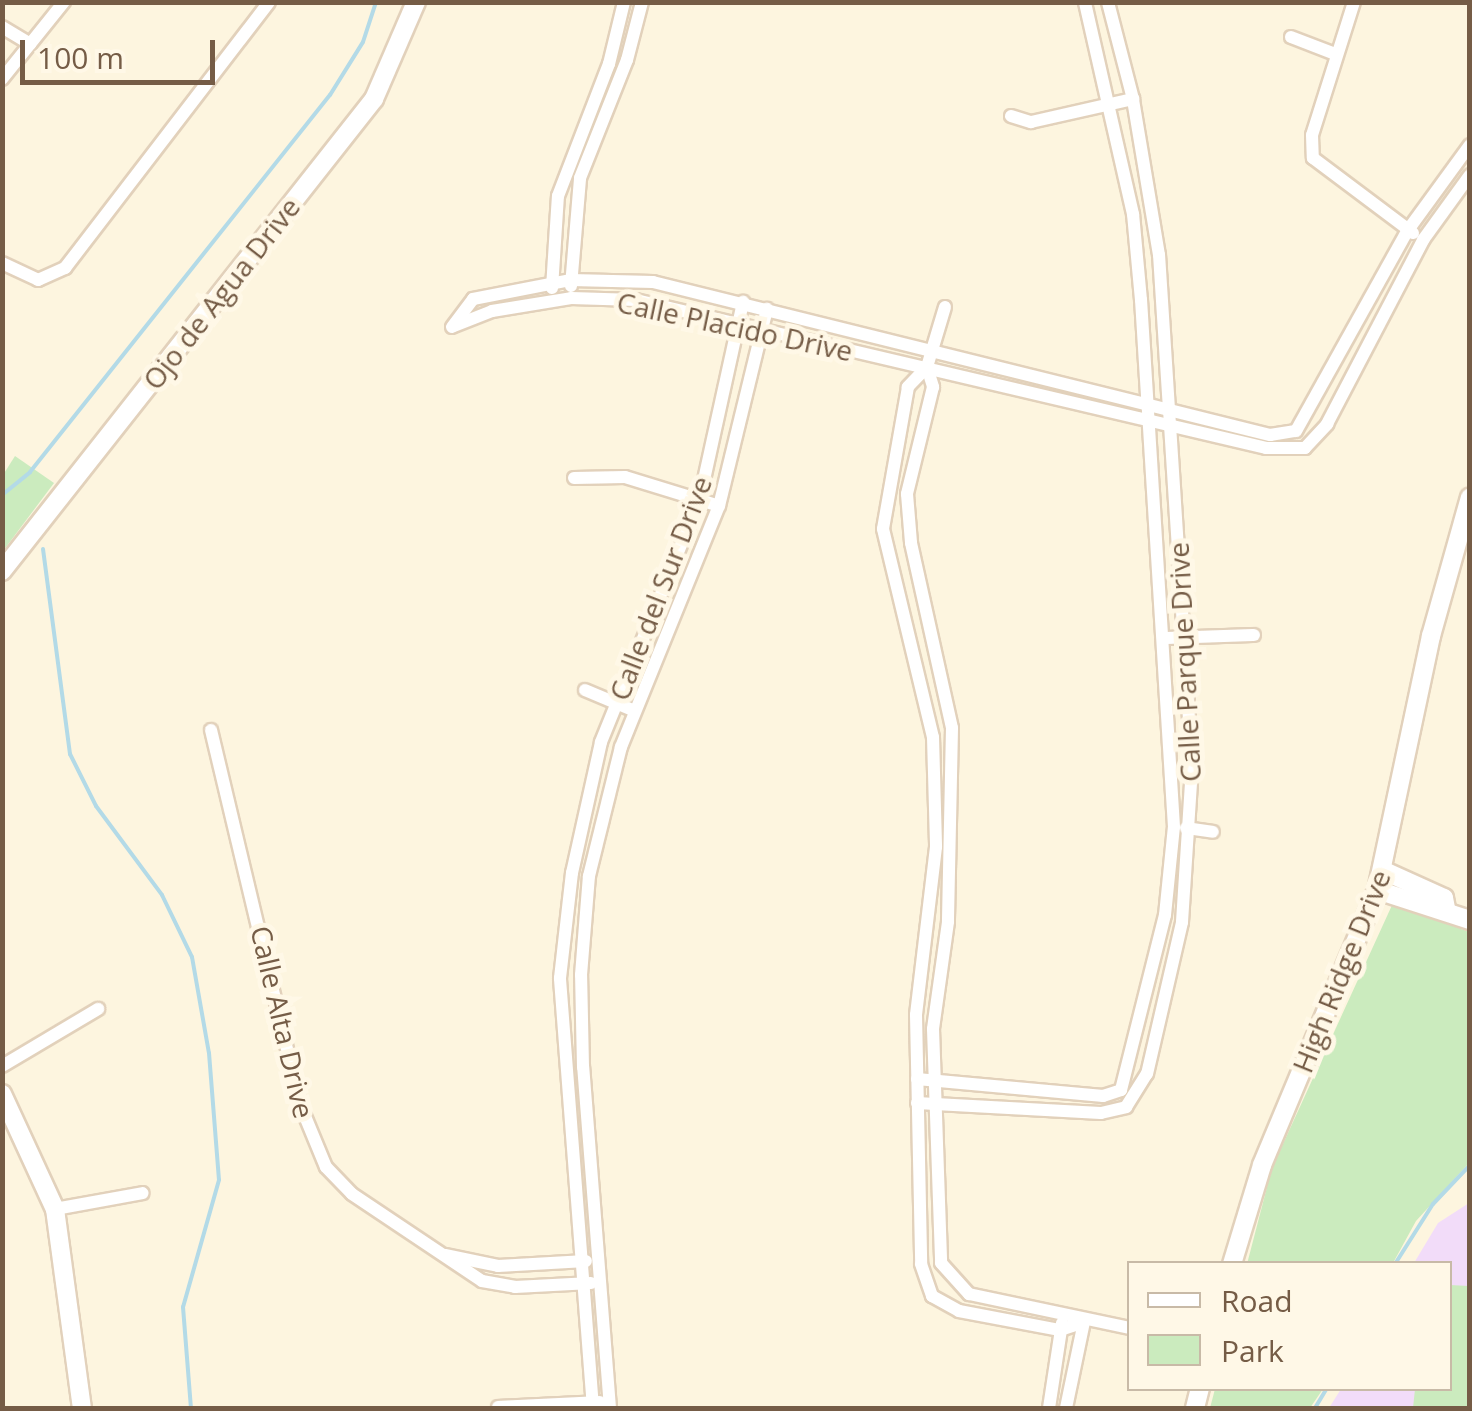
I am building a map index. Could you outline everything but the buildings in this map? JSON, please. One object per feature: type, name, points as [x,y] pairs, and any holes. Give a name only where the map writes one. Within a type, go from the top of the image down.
[{"type":"street","points":[[2,79],[64,2]]},
{"type":"street","points":[[2,263],[38,280],[65,268],[269,2]]},
{"type":"street","name":"Ojo de Agua Drive","points":[[2,571],[374,99],[416,2]]},
{"type":"street","points":[[571,298],[572,214],[624,2]]},
{"type":"street","points":[[552,301],[558,196],[642,2]]},
{"type":"street","name":"Calle Parque Drive","points":[[1085,2],[1110,106],[1137,256],[1151,412],[1174,827],[1156,962],[1120,1090]]},
{"type":"street","name":"Calle Parque Drive","points":[[1108,2],[1133,99],[1159,255],[1187,637],[1192,829],[1182,922],[1148,1074],[1132,1100]]},
{"type":"street","points":[[1354,2],[1312,136],[1313,158],[1423,240]]},
{"type":"street","points":[[2,27],[30,44]]},
{"type":"street","points":[[1291,37],[1335,54]]},
{"type":"street","points":[[1011,116],[1031,122],[1133,99]]},
{"type":"street","points":[[1470,144],[1408,230],[1296,431],[1305,448],[1327,424],[1423,240],[1470,175]]},
{"type":"street","points":[[1137,256],[1159,255]]},
{"type":"street","name":"Calle Placido Drive","points":[[1296,431],[1270,435],[1169,410],[1151,412],[1058,398],[636,300],[571,298],[492,311],[452,327],[473,299],[571,280],[653,282],[1060,382],[1151,412],[1171,426],[1266,448],[1305,448]]},
{"type":"street","name":"Calle del Sur Drive","points":[[593,1406],[560,978],[572,873],[601,742],[700,498],[743,302]]},
{"type":"street","points":[[945,307],[928,367],[933,388],[907,494],[924,600],[952,728],[952,850],[933,1028],[941,1263],[951,1282],[968,1294],[1066,1312],[1084,1322],[1127,1328]]},
{"type":"street","name":"Calle del Sur Drive","points":[[610,1405],[583,1067],[581,975],[589,876],[611,776],[719,506],[767,308]]},
{"type":"street","points":[[928,367],[908,387],[883,529],[899,607],[927,698],[936,847],[916,1015],[921,1264],[932,1296],[959,1311],[1060,1330],[1084,1322]]},
{"type":"street","points":[[1058,398],[1060,382]]},
{"type":"street","points":[[574,478],[626,477],[719,506]]},
{"type":"street","name":"High Ridge Drive","points":[[1233,1261],[1262,1164],[1377,890],[1431,636],[1470,496]]},
{"type":"street","points":[[1156,500],[1174,499]]},
{"type":"street","points":[[899,607],[924,600]]},
{"type":"street","points":[[1164,638],[1254,635]]},
{"type":"street","points":[[585,690],[636,711]]},
{"type":"street","name":"Calle Alta Drive","points":[[211,730],[309,1137],[352,1194],[482,1280],[515,1287],[600,1282]]},
{"type":"street","points":[[1174,827],[1213,832]]},
{"type":"street","points":[[936,847],[952,850]]},
{"type":"street","points":[[1382,870],[1444,898],[1446,908]]},
{"type":"street","points":[[572,873],[589,876]]},
{"type":"street","points":[[1377,890],[1446,908],[1470,920]]},
{"type":"street","points":[[2,1066],[98,1009]]},
{"type":"street","points":[[565,1068],[583,1067]]},
{"type":"street","points":[[917,1080],[1103,1096],[1120,1090],[1132,1100],[1101,1113],[918,1103]]},
{"type":"street","points":[[2,1094],[55,1210],[82,1408]]},
{"type":"street","points":[[55,1210],[142,1192]]},
{"type":"street","points":[[920,1214],[939,1212]]},
{"type":"street","name":"Calle Alta Drive","points":[[446,1256],[487,1262],[598,1259]]},
{"type":"street","points":[[482,1280],[487,1262]]},
{"type":"street","points":[[932,1296],[951,1282]]},
{"type":"street","points":[[1049,1408],[1066,1312]]},
{"type":"street","points":[[1066,1408],[1084,1322]]},
{"type":"street","points":[[498,1407],[610,1405]]},
{"type":"shaded area","points":[[1469,1203],[1469,1408],[1329,1408],[1340,1391],[1452,1391],[1452,1261],[1415,1261],[1438,1223]]},
{"type":"green space","points":[[15,456],[54,483],[3,551],[3,475]]},
{"type":"green space","points":[[1393,903],[1469,932],[1469,1163],[1416,1221],[1394,1261],[1248,1261],[1272,1168]]},
{"type":"green space","points":[[1452,1285],[1469,1286],[1469,1408],[1413,1408],[1415,1391],[1452,1391]]},
{"type":"green space","points":[[1214,1391],[1322,1391],[1310,1408],[1210,1408]]},
{"type":"waterway","points":[[2,495],[30,472],[330,95],[363,42],[376,2]]},
{"type":"waterway","points":[[43,549],[70,754],[96,806],[162,895],[192,957],[209,1053],[219,1180],[183,1307],[191,1408]]},
{"type":"waterway","points":[[1397,1261],[1433,1204],[1470,1165]]},
{"type":"waterway","points":[[1315,1408],[1325,1391]]}]
